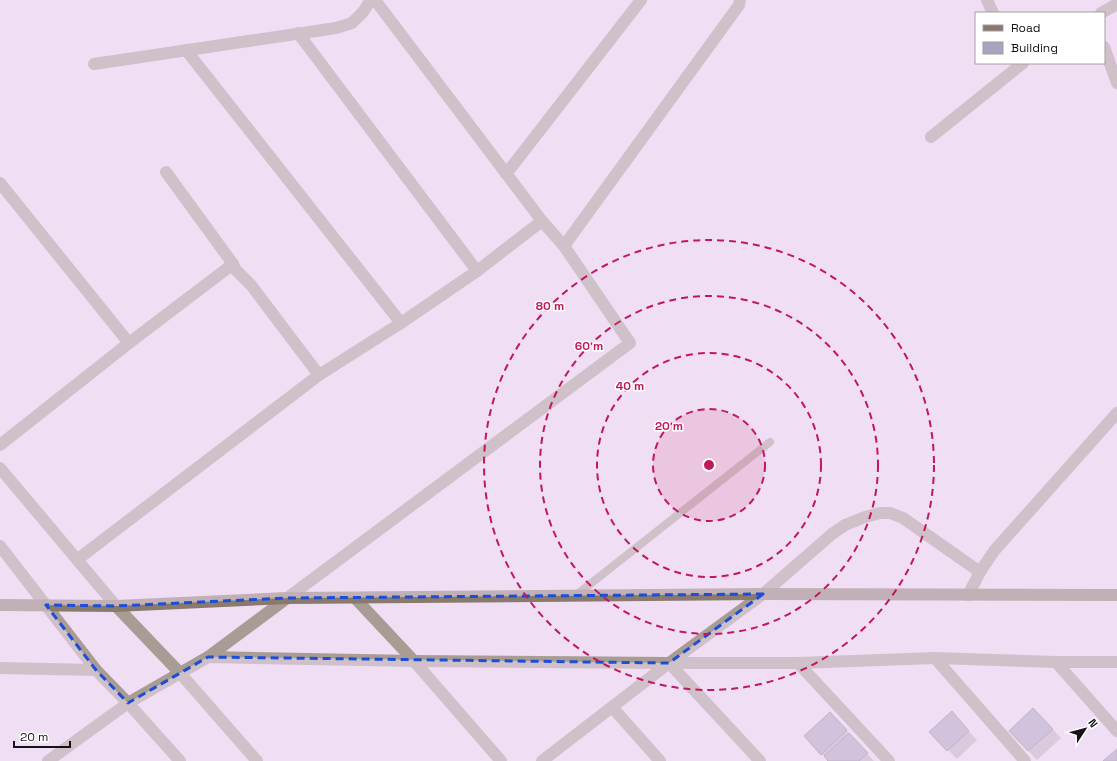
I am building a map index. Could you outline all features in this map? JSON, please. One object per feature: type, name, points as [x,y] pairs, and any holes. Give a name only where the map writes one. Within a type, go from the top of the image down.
[{"type":"street","points":[[94,64],[336,28],[352,23],[363,12],[370,0]]},
{"type":"street","points":[[48,761],[128,703],[208,658],[630,344],[564,246],[542,221],[375,0]]},
{"type":"street","points":[[506,174],[641,0]]},
{"type":"street","points":[[564,246],[739,5],[740,0]]},
{"type":"street","points":[[987,0],[993,12]]},
{"type":"street","points":[[1104,12],[1117,4]]},
{"type":"street","points":[[298,33],[477,271]]},
{"type":"street","points":[[186,50],[401,323]]},
{"type":"street","points":[[1105,50],[1117,83]]},
{"type":"street","points":[[931,137],[1019,64]]},
{"type":"street","points":[[166,172],[235,268],[251,284],[319,375]]},
{"type":"street","points":[[0,183],[129,343]]},
{"type":"street","points":[[78,559],[319,375],[401,323],[477,271],[542,221]]},
{"type":"street","points":[[0,445],[129,343],[233,264]]},
{"type":"street","points":[[968,595],[980,572],[994,551],[1117,413]]},
{"type":"street","points":[[0,468],[116,606],[180,673],[257,761]]},
{"type":"street","points":[[542,761],[669,663],[763,594],[832,534],[845,525],[880,512],[890,513],[903,518],[980,572]]},
{"type":"street","points":[[0,546],[96,670],[180,761]]},
{"type":"street","points":[[0,605],[116,606],[287,598],[763,594],[1117,595]]},
{"type":"street","points":[[355,598],[414,661],[502,761]]},
{"type":"street","points":[[208,658],[669,663],[798,663],[935,658],[1056,662],[1117,662]]},
{"type":"street","points":[[935,658],[1025,761]]},
{"type":"street","points":[[1056,662],[1117,731]]},
{"type":"street","points":[[669,663],[760,761]]},
{"type":"street","points":[[798,663],[889,761]]},
{"type":"street","points":[[0,668],[96,670]]},
{"type":"street","points":[[612,707],[660,761]]},
{"type":"lane","points":[[575,596],[770,442]]},
{"type":"highlighted area","points":[[763,594],[669,663],[208,657],[128,703],[96,670],[46,605],[116,606],[287,598]]},
{"type":"building","points":[[1033,708],[1053,729],[1028,751],[1009,731]]},
{"type":"building","points":[[952,711],[969,731],[947,751],[929,732]]},
{"type":"building","points":[[830,712],[847,730],[821,755],[804,736]]},
{"type":"building","points":[[849,733],[868,753],[859,761],[828,761],[824,756]]},
{"type":"building","points":[[1117,749],[1117,761],[1103,761]]}]
